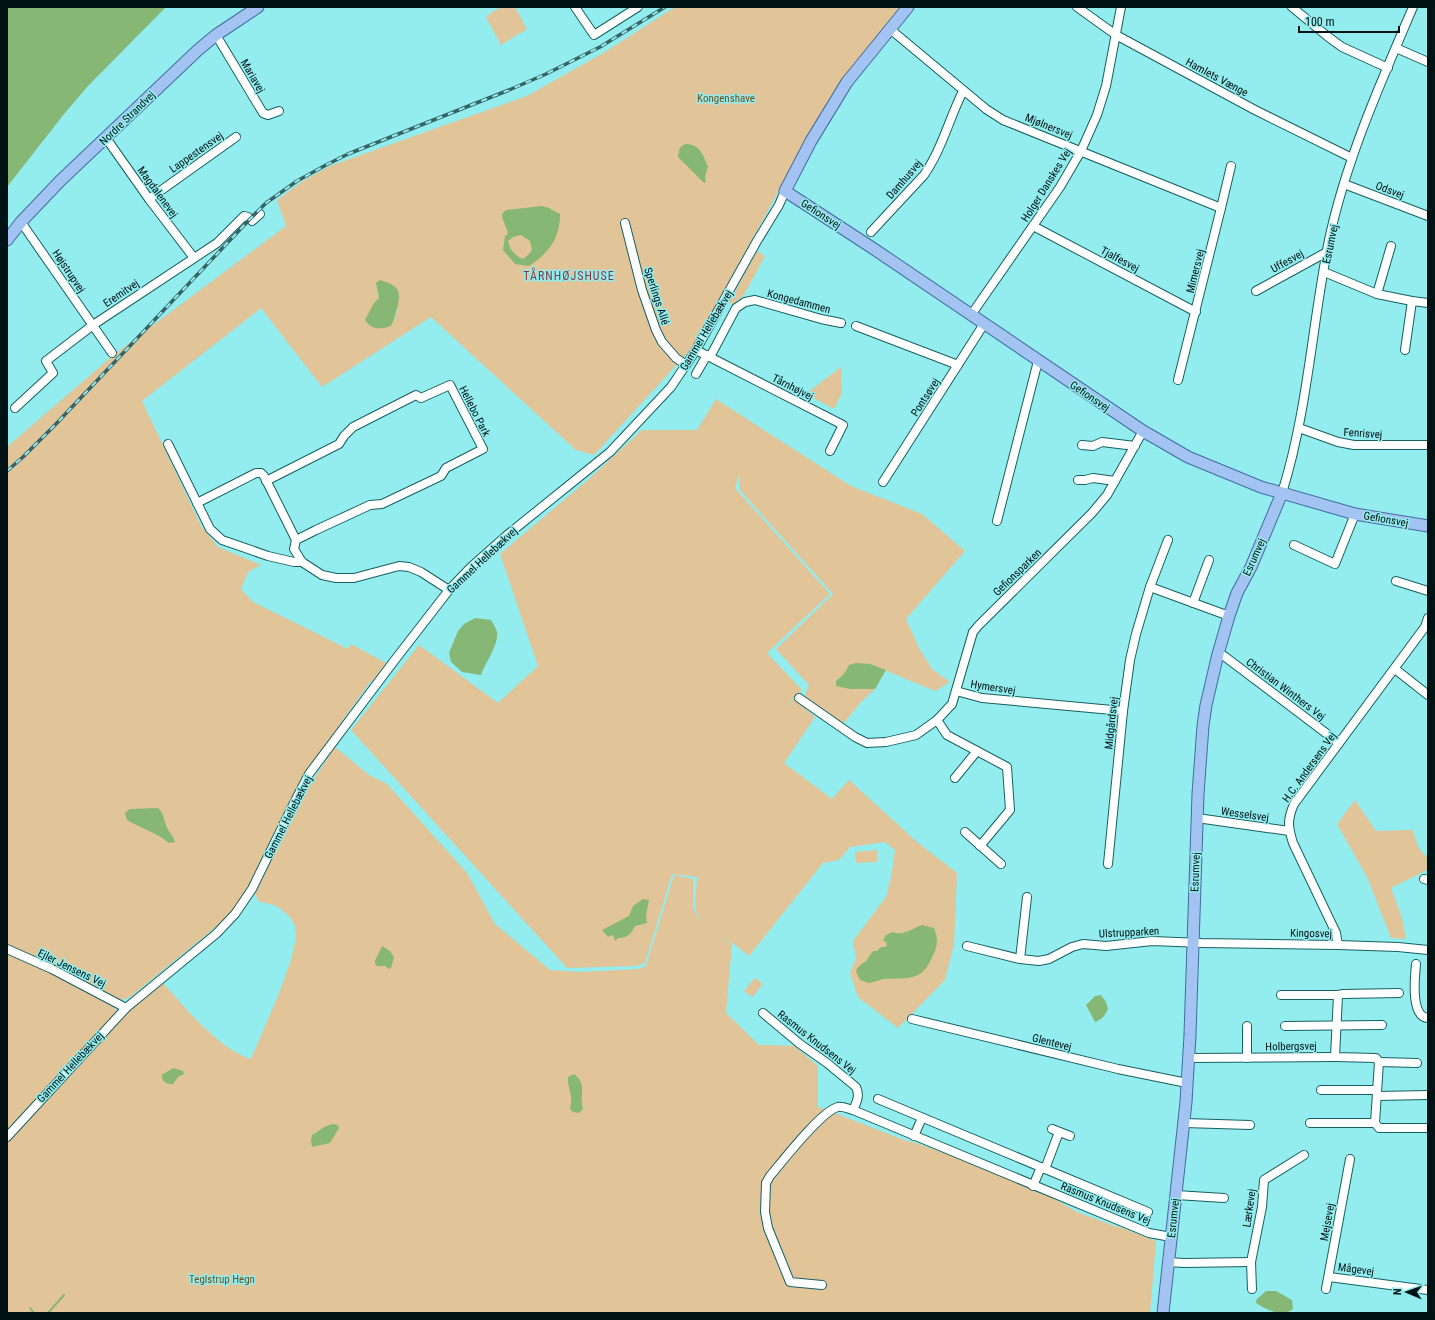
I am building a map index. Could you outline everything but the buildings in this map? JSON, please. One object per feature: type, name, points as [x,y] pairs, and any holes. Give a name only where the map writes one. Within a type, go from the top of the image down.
[{"type":"main road","name":"Nordre Strandvej","points":[[7,240],[21,222],[60,182],[192,55],[216,35],[258,7]]},
{"type":"main road","name":"Gammel Hellebækvej","points":[[785,191],[811,141],[847,82],[908,7]]},
{"type":"main road","name":"Gefionsvej","points":[[785,191],[874,249],[1142,431],[1188,457],[1261,486],[1355,514],[1428,526]]},
{"type":"main road","name":"Esrumvej","points":[[1163,1313],[1184,1123],[1189,1058],[1199,762],[1206,705],[1229,616],[1282,493]]},
{"type":"street","points":[[575,7],[594,35],[638,7]]},
{"type":"street","name":"Hamlets Vænge","points":[[1077,7],[1116,35],[1255,110],[1352,158]]},
{"type":"street","name":"Holger Danskes Vej","points":[[971,316],[1034,226],[1081,151],[1097,115],[1106,86],[1121,7]]},
{"type":"street","points":[[1292,7],[1342,47],[1388,68]]},
{"type":"street","name":"Esrumvej","points":[[1282,493],[1292,462],[1299,428],[1327,252],[1344,184],[1352,158],[1413,7]]},
{"type":"street","name":"Mjølnersvej","points":[[890,29],[963,91],[1003,120],[1221,208]]},
{"type":"street","name":"Mariavej","points":[[216,35],[263,113],[268,115],[279,111]]},
{"type":"street","points":[[1396,48],[1428,62]]},
{"type":"street","name":"Damhusvej","points":[[871,232],[924,175],[930,166],[938,153],[957,102],[963,91]]},
{"type":"street","name":"Lappestensvej","points":[[149,199],[236,137]]},
{"type":"street","name":"Magdalenevej","points":[[106,138],[149,199],[194,258]]},
{"type":"street","name":"Mimersvej","points":[[1178,380],[1231,166]]},
{"type":"street","name":"Odsvej","points":[[1344,184],[1428,216]]},
{"type":"street","name":"Gammel Hellebækvej","points":[[7,1137],[126,1008],[216,934],[235,914],[252,889],[309,774],[449,590],[506,536],[610,452],[670,387],[696,350],[757,241],[779,205],[785,191]]},
{"type":"street","name":"Eremitvej","points":[[15,408],[53,372],[46,361],[93,325],[217,243],[244,216],[248,217],[252,221],[260,214]]},
{"type":"street","name":"Højstrupvej","points":[[21,222],[112,353]]},
{"type":"street","name":"Sperlings Allé","points":[[625,223],[642,290],[656,330],[662,342],[676,358],[686,365]]},
{"type":"street","name":"Tjalfesvej","points":[[1034,226],[1196,312]]},
{"type":"street","points":[[1377,294],[1391,246]]},
{"type":"street","name":"Uffesvej","points":[[1256,290],[1327,252]]},
{"type":"street","points":[[1324,272],[1377,294],[1428,303]]},
{"type":"street","name":"Kongedammen","points":[[708,356],[736,308],[745,302],[755,300],[821,320],[841,323]]},
{"type":"street","points":[[1405,350],[1412,301]]},
{"type":"street","name":"Pontsøvej","points":[[883,482],[984,324]]},
{"type":"street","points":[[856,326],[958,365]]},
{"type":"street","name":"Tårnhøjvej","points":[[696,350],[843,425],[830,451]]},
{"type":"street","points":[[696,374],[708,356]]},
{"type":"street","points":[[997,521],[1038,361]]},
{"type":"street","name":"Hellebo Park","points":[[266,481],[339,444],[344,436],[353,427],[416,395],[421,398],[450,385],[483,450],[446,468],[442,476],[382,504],[370,506],[296,540]]},
{"type":"street","name":"Fenrisvej","points":[[1299,428],[1338,442],[1354,445],[1428,445]]},
{"type":"street","name":"Gefionsparken","points":[[956,691],[973,632],[1092,513],[1107,495],[1142,431]]},
{"type":"street","points":[[1082,445],[1093,446],[1102,442],[1135,446]]},
{"type":"street","points":[[168,444],[210,529],[222,540],[268,556],[294,562],[302,562]]},
{"type":"street","points":[[197,503],[256,473],[261,473],[296,540],[294,549],[302,562],[322,575],[336,578],[354,578],[399,566],[410,567],[421,572],[449,590]]},
{"type":"street","points":[[1078,480],[1093,478],[1115,481]]},
{"type":"street","points":[[1294,545],[1335,564],[1355,514]]},
{"type":"street","name":"Midgårdsvej","points":[[1108,864],[1123,711],[1130,660],[1150,587],[1168,540]]},
{"type":"street","points":[[1193,602],[1209,560]]},
{"type":"street","points":[[1396,581],[1428,591]]},
{"type":"street","points":[[1150,587],[1229,616]]},
{"type":"street","name":"H.C. Andersens Vej","points":[[1338,944],[1336,933],[1293,843],[1289,831],[1288,820],[1294,804],[1395,669],[1425,627],[1428,618]]},
{"type":"street","name":"Christian Winthers Vej","points":[[1218,654],[1224,656],[1339,743]]},
{"type":"street","points":[[1395,669],[1428,695]]},
{"type":"street","name":"Hymersvej","points":[[799,698],[855,737],[867,743],[886,742],[916,735],[937,720],[952,704],[956,691],[982,698],[1123,711]]},
{"type":"street","points":[[937,720],[947,735],[1007,767],[1010,810],[980,846]]},
{"type":"street","points":[[955,778],[977,751]]},
{"type":"street","name":"Wesselsvej","points":[[1197,818],[1289,831]]},
{"type":"street","points":[[965,832],[1001,864]]},
{"type":"street","points":[[1020,959],[1027,897]]},
{"type":"street","name":"Ulstrupparken","points":[[967,946],[1020,959],[1039,961],[1049,959],[1072,947],[1084,944],[1106,946],[1152,940],[1194,942]]},
{"type":"street","name":"Kingosvej","points":[[1194,942],[1338,944],[1428,950]]},
{"type":"street","name":"Ejler Jensens Vej","points":[[7,949],[52,969],[126,1008]]},
{"type":"street","points":[[1416,964],[1413,991],[1420,1013],[1425,1018],[1428,1018]]},
{"type":"street","points":[[1282,995],[1399,994]]},
{"type":"street","points":[[1335,1057],[1338,995]]},
{"type":"street","name":"Rasmus Knudsens Vej","points":[[763,1013],[800,1044],[833,1067],[856,1087],[858,1096],[853,1110]]},
{"type":"street","name":"Glentevej","points":[[912,1019],[1118,1069],[1187,1083]]},
{"type":"street","name":"Holbergsvej","points":[[1285,1026],[1382,1025]]},
{"type":"street","points":[[1247,1026],[1247,1058]]},
{"type":"street","name":"Holbergsvej","points":[[1189,1058],[1335,1057],[1376,1058],[1379,1062],[1417,1063]]},
{"type":"street","points":[[1379,1062],[1375,1123],[1379,1128],[1428,1128]]},
{"type":"street","points":[[1320,1090],[1428,1095]]},
{"type":"street","name":"Rasmus Knudsens Vej","points":[[878,1099],[1148,1212]]},
{"type":"street","name":"Rasmus Knudsens Vej","points":[[822,1285],[790,1282],[768,1228],[765,1212],[766,1183],[770,1176],[813,1126],[832,1110],[839,1107],[845,1107],[853,1110],[1033,1186],[1150,1233],[1171,1237]]},
{"type":"street","points":[[914,1136],[922,1118]]},
{"type":"street","points":[[1184,1123],[1250,1125]]},
{"type":"street","points":[[1310,1123],[1375,1123]]},
{"type":"street","points":[[1033,1186],[1043,1168],[1056,1131],[1070,1136]]},
{"type":"street","name":"Lærkevej","points":[[1252,1289],[1251,1262],[1262,1207],[1264,1180],[1304,1155]]},
{"type":"street","name":"Mejsevej","points":[[1326,1289],[1350,1159]]},
{"type":"street","points":[[1176,1195],[1224,1198]]},
{"type":"street","points":[[1168,1262],[1251,1262]]},
{"type":"street","name":"Mågevej","points":[[1329,1277],[1428,1290]]},
{"type":"green space","points":[[502,7],[515,7],[527,29],[501,45],[486,17]]},
{"type":"green space","points":[[675,7],[900,7],[826,105],[693,347],[594,455],[576,450],[431,317],[322,387],[261,308],[142,401],[201,526],[218,547],[261,565],[248,572],[241,589],[253,602],[348,649],[351,644],[386,663],[374,680],[370,682],[307,771],[292,797],[253,881],[229,916],[130,997],[111,1004],[121,1016],[162,982],[214,1037],[239,1054],[251,1059],[280,991],[291,960],[296,938],[295,926],[290,917],[277,906],[258,901],[255,892],[304,794],[335,747],[369,775],[387,784],[467,873],[495,924],[550,970],[581,972],[638,969],[646,966],[674,875],[693,879],[693,909],[704,924],[695,909],[697,877],[672,874],[645,963],[636,966],[567,968],[351,730],[419,645],[498,703],[538,666],[500,554],[590,478],[642,430],[697,430],[716,399],[851,486],[922,514],[965,551],[906,619],[919,648],[932,669],[950,682],[935,691],[870,664],[844,674],[836,681],[850,689],[875,689],[862,701],[843,724],[804,698],[809,685],[776,649],[833,594],[739,489],[740,473],[735,488],[830,594],[767,653],[802,690],[782,710],[794,699],[815,717],[784,763],[832,799],[849,780],[917,842],[957,873],[954,944],[945,980],[898,1028],[858,997],[850,973],[856,958],[853,941],[886,897],[895,850],[885,842],[850,847],[839,860],[823,863],[749,956],[734,944],[720,937],[732,944],[726,1013],[759,1045],[794,1046],[818,1066],[818,1108],[819,1107],[904,1140],[961,1159],[1051,1197],[1077,1212],[1156,1241],[1150,1313],[7,1313],[8,446],[116,353],[286,226],[277,200],[303,181],[330,166],[527,96],[605,52]],"holes":[[[376,283],[397,306],[396,316],[391,325],[379,329],[374,303],[379,298]]]},
{"type":"green space","points":[[757,251],[765,256],[744,295],[733,304],[729,303]]},
{"type":"green space","points":[[841,367],[842,393],[834,409],[806,394]]},
{"type":"green space","points":[[1355,800],[1376,831],[1413,830],[1418,846],[1428,858],[1427,870],[1391,888],[1402,918],[1406,939],[1391,938],[1367,877],[1337,824]]},
{"type":"green space","points":[[877,850],[877,862],[856,863],[855,852]]},
{"type":"green space","points":[[755,978],[763,984],[752,997],[744,991]]},
{"type":"shaded area","points":[[7,7],[166,7],[88,86],[64,114],[7,187]]},
{"type":"shaded area","points":[[686,144],[698,148],[708,166],[705,177],[706,182],[704,183],[678,157],[679,150]]},
{"type":"shaded area","points":[[542,206],[560,214],[558,230],[552,244],[542,256],[529,266],[515,264],[503,250],[505,236],[508,234],[502,217],[502,214],[506,210]],"holes":[[[521,235],[530,241],[532,250],[523,259],[513,252],[508,241],[513,237]]]},
{"type":"shaded area","points":[[380,280],[393,285],[398,290],[399,298],[391,326],[374,328],[365,320],[374,303],[379,298],[376,283]]},
{"type":"shaded area","points":[[475,618],[491,620],[497,632],[496,643],[481,675],[462,672],[451,662],[449,653],[458,631],[464,624]]},
{"type":"shaded area","points":[[856,663],[870,664],[886,670],[875,689],[850,689],[836,686],[836,681],[844,674],[849,665]]},
{"type":"shaded area","points":[[158,808],[162,813],[167,828],[175,842],[169,843],[154,833],[127,820],[125,813],[130,809]]},
{"type":"shaded area","points":[[643,899],[649,900],[646,915],[647,923],[635,926],[629,935],[618,938],[615,941],[613,935],[608,937],[602,930],[629,916],[633,906]]},
{"type":"shaded area","points":[[922,925],[934,928],[937,942],[935,952],[923,971],[914,977],[884,979],[869,983],[860,980],[856,971],[858,967],[866,961],[873,951],[877,951],[881,947],[886,947],[887,943],[883,940],[886,935],[893,932],[904,933]]},
{"type":"shaded area","points":[[382,946],[390,951],[394,957],[391,968],[389,969],[385,966],[377,966],[375,964]]},
{"type":"shaded area","points":[[1101,995],[1106,1002],[1108,1009],[1106,1014],[1100,1020],[1095,1022],[1086,1005],[1095,996]]},
{"type":"shaded area","points":[[173,1068],[183,1071],[184,1074],[178,1077],[173,1084],[163,1081],[162,1075]]},
{"type":"shaded area","points":[[574,1074],[579,1079],[582,1086],[583,1109],[579,1113],[573,1112],[570,1109],[571,1096],[568,1085],[568,1077]]},
{"type":"shaded area","points":[[333,1124],[338,1125],[339,1128],[330,1143],[312,1147],[312,1135],[324,1127]]},
{"type":"shaded area","points":[[1266,1291],[1276,1291],[1292,1300],[1293,1309],[1289,1312],[1280,1313],[1256,1303],[1257,1299]]},
{"type":"waterway","points":[[48,1313],[64,1295]]},
{"type":"waterway","points":[[30,1308],[34,1313]]},
{"type":"railway","points":[[7,471],[55,425],[250,219],[266,203],[297,181],[348,154],[546,74],[600,47],[665,7]]},
{"type":"district","name":"TÅRNHØJSHUSE","points":[[569,276]]},
{"type":"park label","name":"Kongenshave","points":[[726,98]]},
{"type":"park label","name":"Teglstrup Hegn","points":[[222,1279]]}]
